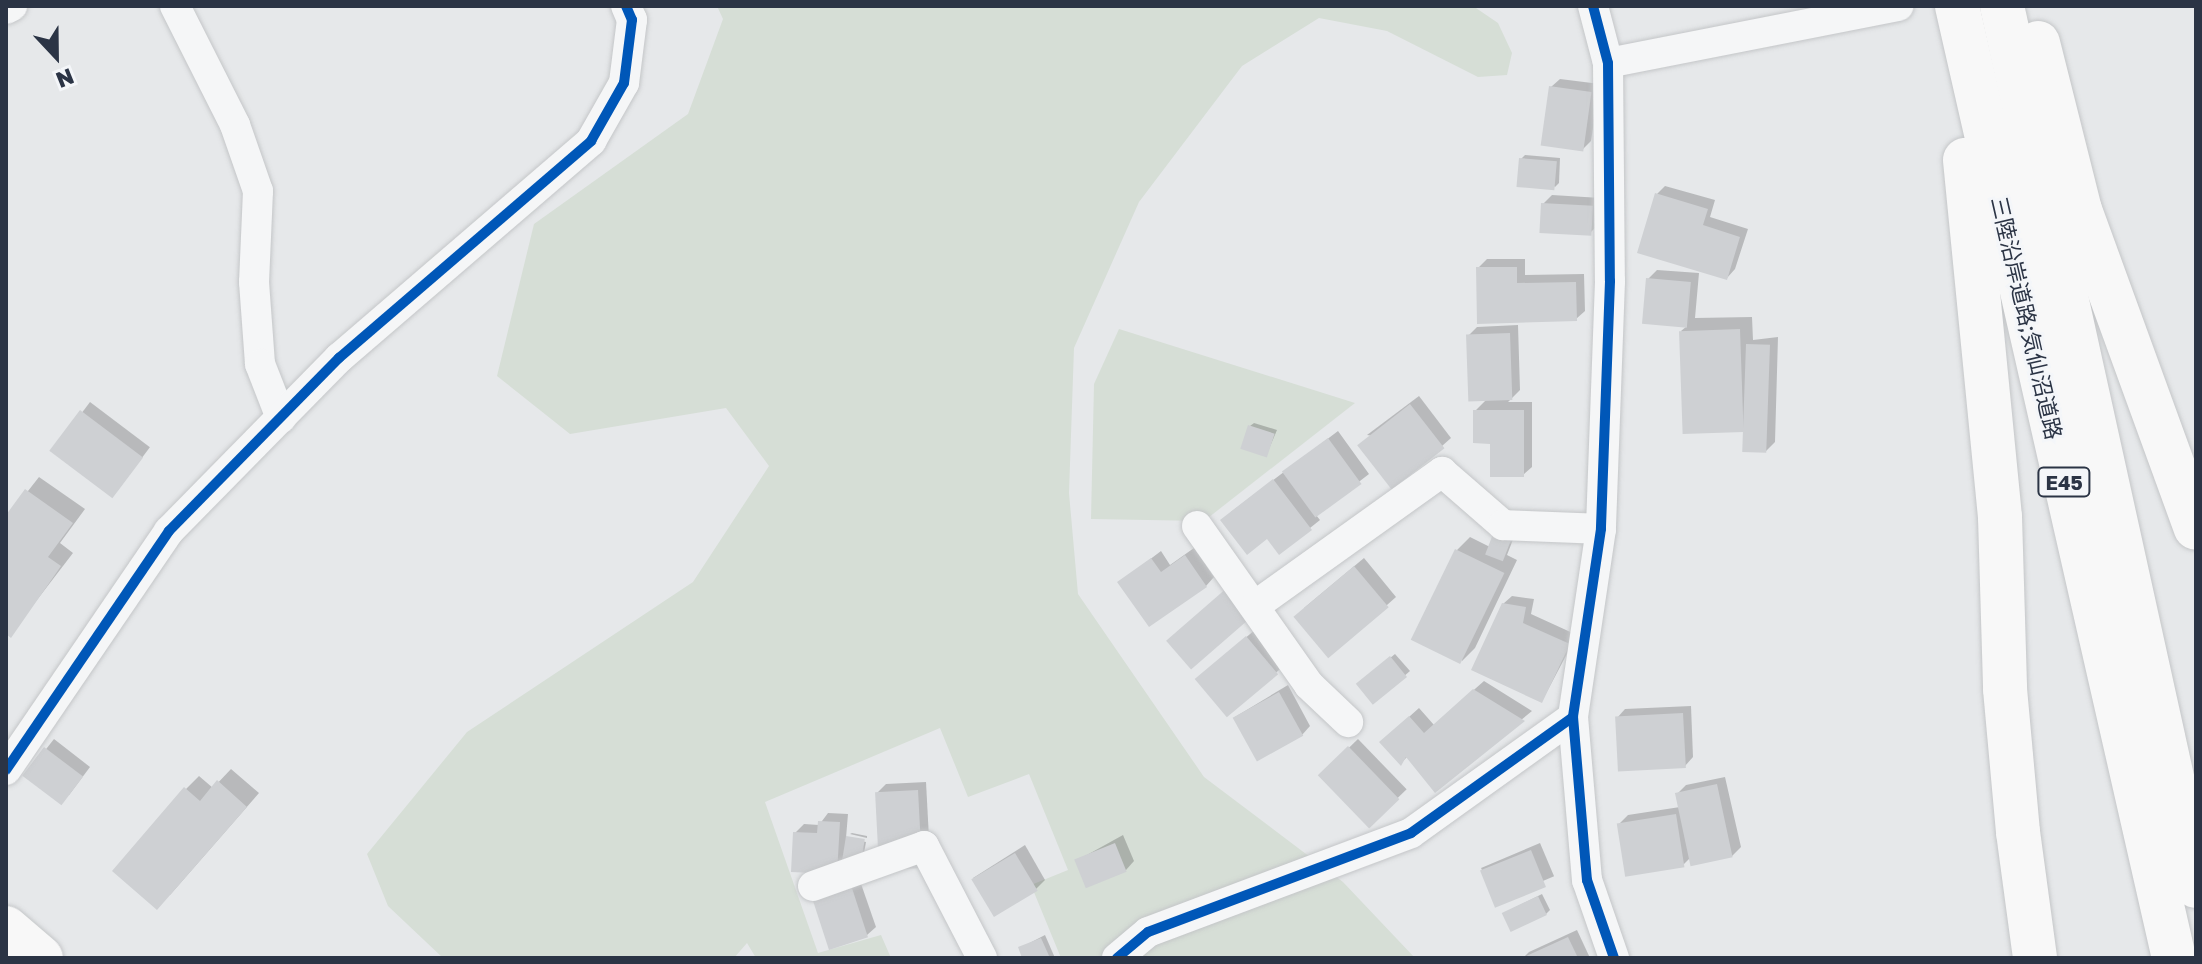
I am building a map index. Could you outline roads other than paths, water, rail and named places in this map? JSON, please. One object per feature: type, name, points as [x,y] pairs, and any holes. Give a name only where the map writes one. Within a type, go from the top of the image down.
[{"type":"main road","points":[[1945,6],[1979,264],[2000,517],[2007,705],[2035,958]]},
{"type":"main road","name":"三陸沿岸道路;気仙沼道路","points":[[1957,6],[2174,958]]},
{"type":"main road","name":"三陸沿岸道路;気仙沼道路","points":[[2002,6],[2196,886]]},
{"type":"main road","points":[[2028,6],[2080,210],[2196,528]]},
{"type":"main road","points":[[6,928],[41,958]]},
{"type":"street","points":[[6,9],[12,6]]},
{"type":"street","points":[[175,6],[235,125],[258,191],[254,282],[260,364],[281,418]]},
{"type":"street","points":[[6,770],[169,531],[339,358],[591,141],[624,83],[632,20],[626,6]]},
{"type":"street","points":[[1593,6],[1608,63],[1612,177],[1601,529],[1573,717],[1587,880],[1614,958]]},
{"type":"street","points":[[1608,63],[1898,6]]},
{"type":"street","points":[[1256,605],[1442,472],[1503,525],[1601,529]]},
{"type":"street","points":[[1197,526],[1256,605],[1309,685],[1348,722]]},
{"type":"street","points":[[1117,958],[1148,932],[1411,833],[1573,717]]},
{"type":"street","points":[[813,886],[924,846],[982,958]]}]
